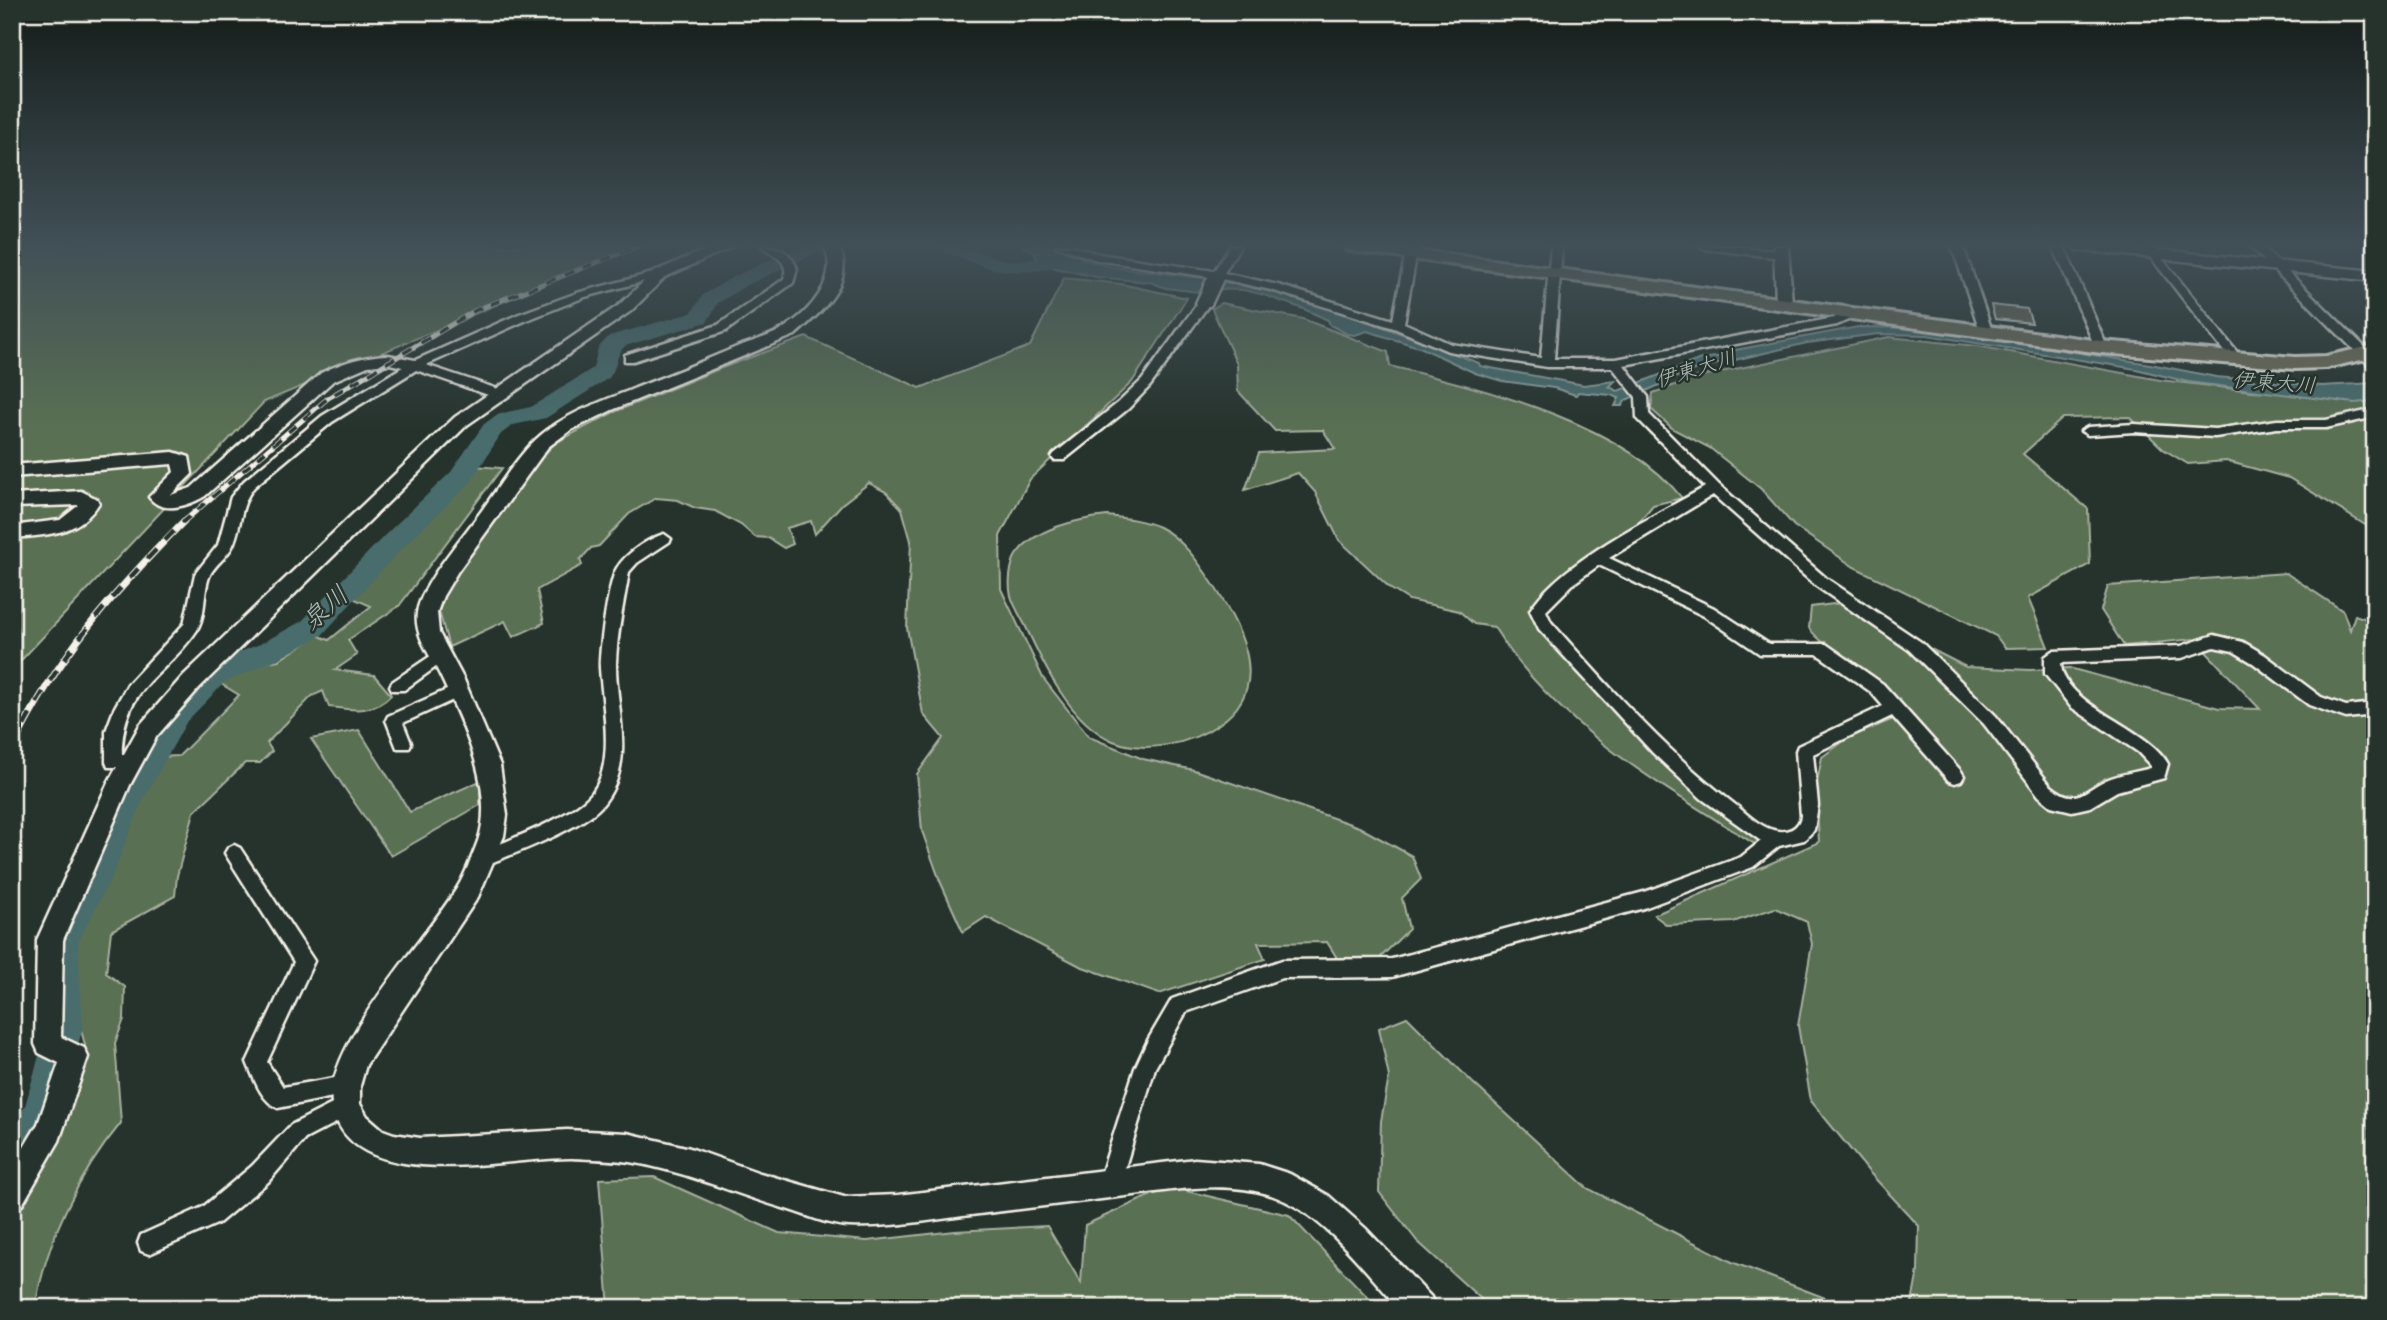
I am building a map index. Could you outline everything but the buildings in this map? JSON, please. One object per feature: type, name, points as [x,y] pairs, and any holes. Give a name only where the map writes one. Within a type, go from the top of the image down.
[{"type":"main road","points":[[1820,308],[2101,347],[2295,363],[2371,357]]},
{"type":"street","points":[[130,762],[114,762],[114,731],[123,707],[134,688],[191,626],[202,574],[226,546],[237,497],[327,419],[400,363],[548,308]]},
{"type":"street","points":[[12,1195],[49,1131],[75,1057],[48,1044],[50,940],[97,837],[118,783],[148,731],[192,681],[461,421],[625,308]]},
{"type":"street","points":[[629,358],[722,328],[751,308]]},
{"type":"street","points":[[814,308],[789,332],[606,405],[565,426],[542,443],[451,566],[433,596],[427,612],[429,633],[458,691],[489,765],[494,826],[485,858],[469,890],[373,1028],[354,1060],[346,1096],[357,1126],[374,1141],[394,1148],[420,1152],[567,1144],[627,1147],[690,1161],[760,1187],[844,1212],[898,1210],[1195,1173],[1239,1174],[1280,1184],[1324,1209],[1420,1308]]},
{"type":"street","points":[[1059,457],[1123,406],[1146,383],[1201,308]]},
{"type":"street","points":[[1341,308],[1398,325],[1448,347],[1547,363],[1619,367],[1837,321],[1855,312]]},
{"type":"street","points":[[1398,325],[1401,308]]},
{"type":"street","points":[[1547,363],[1551,308]]},
{"type":"street","points":[[1978,308],[1986,331]]},
{"type":"street","points":[[2084,308],[2101,347]]},
{"type":"street","points":[[2196,308],[2236,359]]},
{"type":"street","points":[[2319,308],[2371,357]]},
{"type":"street","points":[[12,471],[173,458],[183,461],[183,474],[158,497],[167,502],[187,498],[198,492],[327,377],[346,367],[367,361],[400,363],[499,394]]},
{"type":"street","points":[[1619,367],[1642,397],[1642,415],[1714,488],[1821,582],[1915,646],[1990,720],[2045,791],[2057,801],[2072,804],[2090,800],[2112,785],[2158,773],[2160,764],[2144,747],[2077,703],[2053,674],[2053,657],[2182,652],[2214,641],[2237,646],[2259,659],[2315,701],[2346,712],[2375,709]]},
{"type":"street","points":[[2088,431],[2134,428],[2214,433],[2255,425],[2326,424],[2375,413]]},
{"type":"street","points":[[1714,488],[1599,559],[1545,599],[1538,611],[1544,625],[1686,774],[1716,801],[1774,839],[1794,837],[1807,829],[1811,817],[1804,751],[1893,708]]},
{"type":"street","points":[[12,501],[81,497],[90,503],[86,512],[75,521],[58,528],[12,531]]},
{"type":"street","points":[[485,858],[561,825],[597,800],[607,783],[616,735],[608,666],[609,649],[622,571],[632,559],[664,538]]},
{"type":"street","points":[[1599,559],[1709,612],[1766,650],[1820,648],[1877,688],[1955,776]]},
{"type":"street","points":[[398,686],[441,654]]},
{"type":"street","points":[[403,743],[394,720],[458,691]]},
{"type":"street","points":[[1109,1184],[1147,1062],[1168,1019],[1179,1005],[1282,969],[1392,968],[1631,903],[1747,862],[1772,843]]},
{"type":"street","points":[[234,853],[304,961],[257,1062],[264,1079],[278,1098],[346,1096]]},
{"type":"street","points":[[149,1242],[211,1215],[260,1174],[298,1132],[346,1096]]},
{"type":"green space","points":[[12,308],[490,308],[264,402],[12,670]]},
{"type":"green space","points":[[1049,308],[1181,308],[1132,382],[1030,479],[1000,536],[1001,589],[1043,678],[1089,737],[1143,759],[1194,770],[1359,827],[1412,856],[1421,879],[1402,898],[1409,929],[1379,959],[1337,958],[1327,942],[1258,943],[1265,959],[1159,994],[1080,966],[986,917],[963,932],[940,881],[922,831],[917,774],[943,738],[923,714],[907,628],[911,541],[902,509],[886,492],[869,483],[842,504],[815,534],[811,521],[787,528],[793,544],[784,548],[768,538],[755,537],[741,525],[715,511],[695,508],[678,500],[656,498],[629,514],[599,546],[591,548],[580,560],[582,565],[537,590],[544,623],[513,637],[505,621],[449,647],[439,611],[444,594],[458,567],[530,469],[555,443],[612,413],[806,337],[920,388],[1030,346]]},
{"type":"green space","points":[[1245,308],[1303,319],[1388,352],[1390,366],[1507,398],[1587,428],[1624,448],[1656,471],[1682,498],[1653,505],[1637,524],[1539,596],[1532,610],[1538,626],[1761,838],[1758,846],[1648,776],[1579,724],[1519,663],[1494,627],[1474,624],[1459,611],[1409,600],[1391,589],[1339,540],[1315,492],[1298,473],[1245,490],[1259,453],[1335,449],[1323,430],[1275,431],[1238,391],[1237,364],[1212,309]]},
{"type":"green space","points":[[1889,337],[1977,346],[2160,380],[2252,391],[2375,397],[2375,531],[2289,478],[2226,461],[2188,464],[2163,449],[2130,417],[2063,418],[2023,454],[2088,509],[2090,564],[2028,598],[2048,647],[2005,648],[1996,636],[1854,567],[1794,526],[1761,489],[1710,448],[1673,429],[1651,409],[1653,393],[1697,377]]},
{"type":"green space","points":[[473,466],[502,468],[399,606],[348,640],[357,655],[335,670],[374,675],[391,695],[370,708],[354,710],[329,707],[323,691],[312,696],[267,743],[272,751],[260,763],[245,763],[194,812],[177,876],[175,896],[111,931],[106,973],[125,987],[124,1019],[115,1043],[121,1123],[91,1164],[66,1210],[47,1258],[35,1308],[12,1308],[12,1215],[60,1124],[85,1045],[71,991],[68,940],[149,771],[157,757],[179,756],[239,695],[218,682],[245,666],[279,660],[315,634],[329,640],[371,606],[348,596],[462,481]]},
{"type":"green space","points":[[1107,516],[1153,525],[1176,538],[1213,584],[1242,637],[1249,675],[1245,693],[1236,709],[1208,731],[1182,742],[1154,747],[1126,745],[1113,741],[1084,721],[1049,674],[1011,596],[1011,569],[1016,555],[1024,546],[1058,526]]},
{"type":"green space","points":[[2286,573],[2343,611],[2350,630],[2355,615],[2375,622],[2375,1308],[1911,1308],[1918,1271],[1919,1226],[1870,1173],[1811,1101],[1798,1026],[1812,944],[1807,922],[1775,908],[1733,922],[1667,925],[1654,915],[1819,842],[1816,787],[1822,757],[1848,738],[1891,720],[1889,698],[1878,682],[1827,645],[1809,628],[1811,607],[1841,603],[1966,667],[2030,670],[2069,668],[2219,708],[2260,709],[2194,639],[2124,646],[2101,610],[2108,586]]},
{"type":"green space","points":[[359,730],[410,812],[480,781],[480,805],[391,856],[311,739]]},
{"type":"green space","points":[[1407,1017],[1472,1082],[1587,1188],[1732,1262],[1851,1308],[1491,1308],[1417,1241],[1379,1192],[1381,1121],[1389,1077],[1379,1028]]},
{"type":"green space","points":[[654,1177],[779,1233],[867,1241],[955,1231],[1047,1226],[1081,1283],[1085,1225],[1169,1187],[1289,1215],[1378,1308],[1085,1308],[1083,1299],[1084,1308],[609,1308],[599,1179]]},
{"type":"water","name":"伊東大川","points":[[1300,308],[1329,308],[1341,311],[1479,363],[1480,366],[1584,385],[1615,381],[1609,387],[1618,391],[1701,359],[1723,356],[1724,352],[1858,327],[1920,328],[2216,377],[2322,386],[2375,383],[2375,401],[2354,403],[2188,382],[2136,369],[1927,335],[1878,334],[1807,343],[1705,367],[1626,400],[1622,406],[1615,406],[1619,398],[1611,395],[1578,392],[1576,395],[1554,388],[1502,381],[1475,373],[1422,348],[1367,331],[1355,335],[1347,334],[1330,325],[1328,320]]},
{"type":"waterway","name":"泉川","points":[[12,1164],[41,1113],[65,1027],[61,941],[97,874],[127,801],[177,713],[215,674],[270,651],[312,628],[393,542],[460,478],[492,429],[506,419],[538,413],[601,373],[605,368],[609,348],[617,341],[699,317],[705,308]]},
{"type":"railway","points":[[183,523],[328,398],[482,308]]},
{"type":"railway","points":[[12,749],[67,655],[110,601],[183,523]]}]
